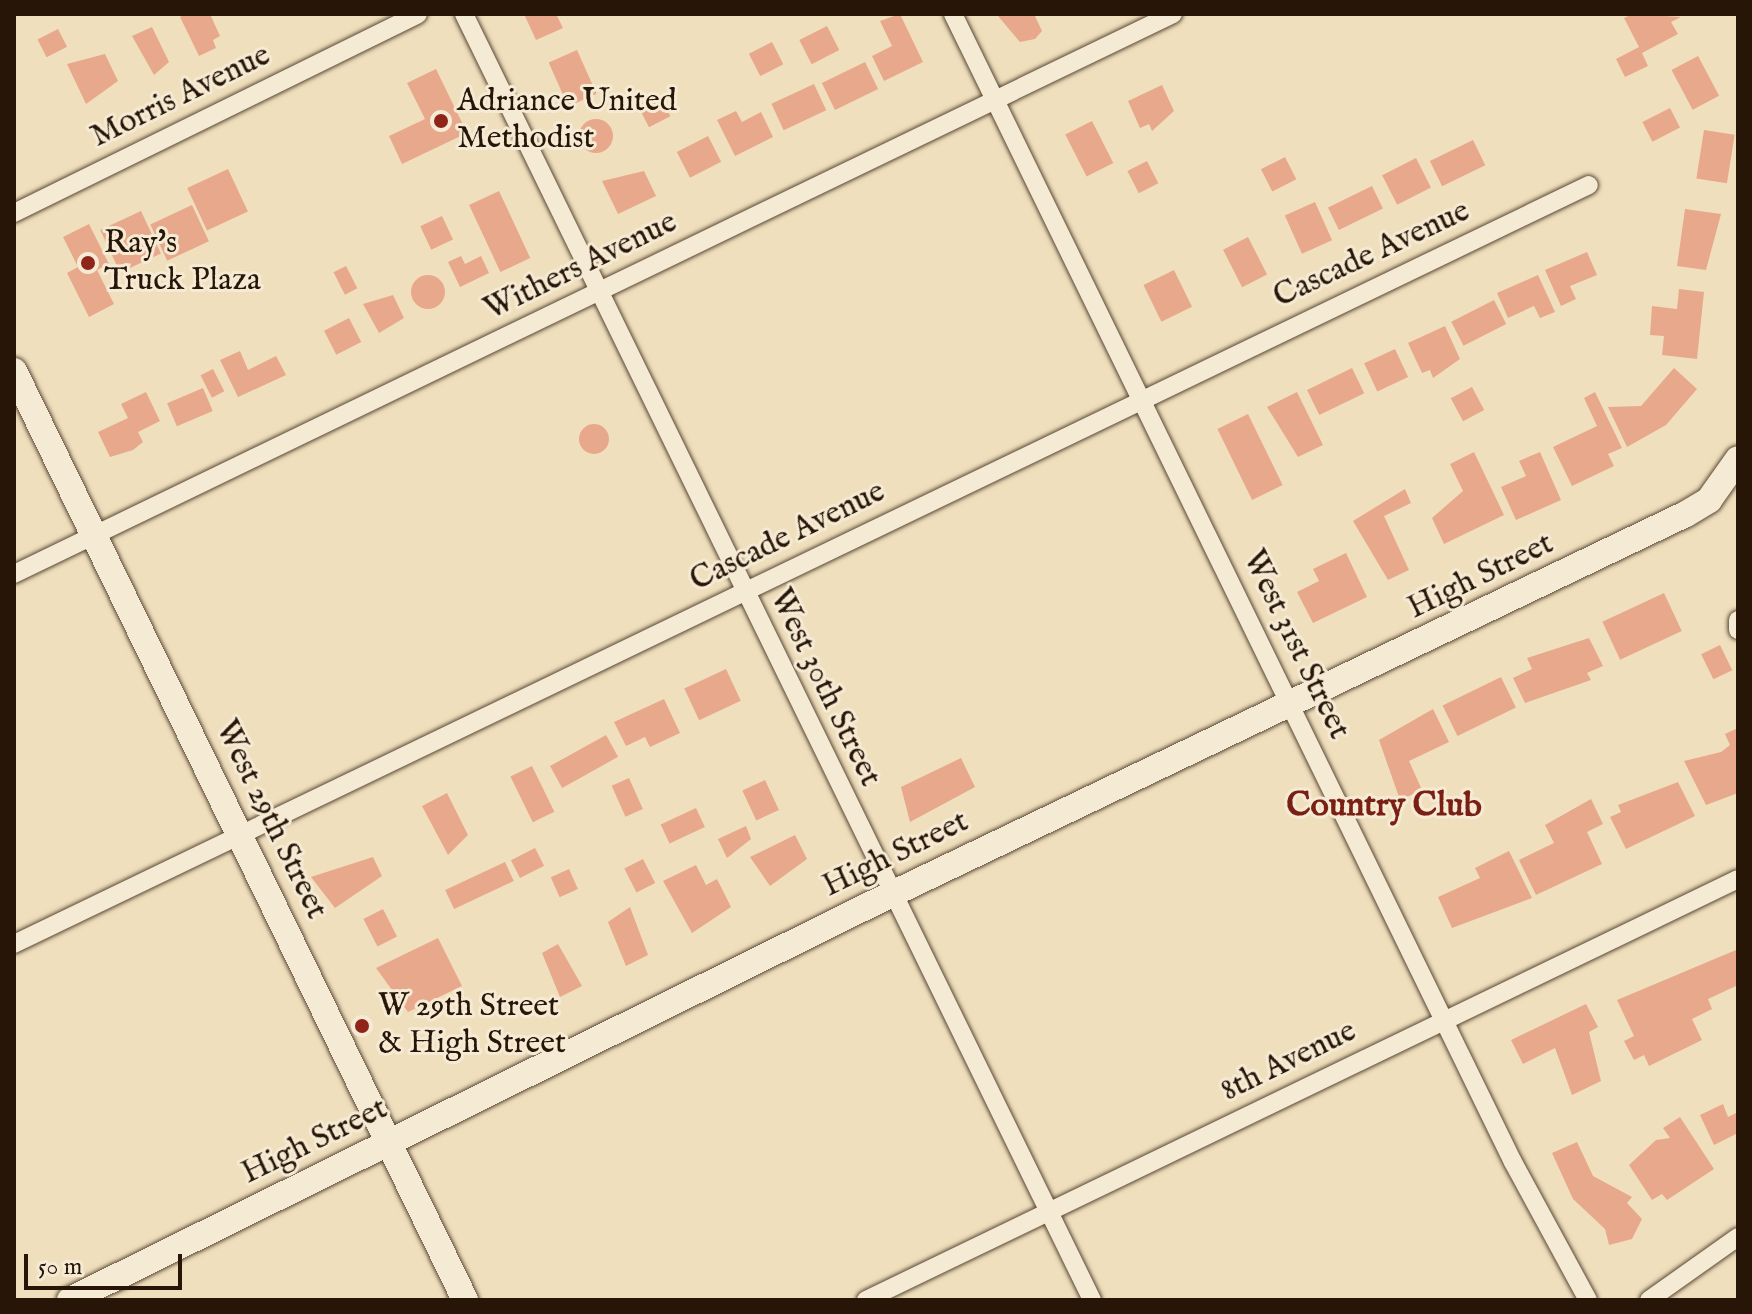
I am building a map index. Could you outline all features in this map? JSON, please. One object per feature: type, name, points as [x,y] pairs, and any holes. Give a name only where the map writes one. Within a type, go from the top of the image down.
[{"type":"street","name":"Morris Avenue","points":[[14,213],[418,14]]},
{"type":"street","name":"West 30th Street","points":[[464,14],[743,593],[1092,1300]]},
{"type":"street","name":"West 31st Street","points":[[953,14],[1443,1020],[1588,1300]]},
{"type":"street","name":"Withers Avenue","points":[[14,574],[1173,14]]},
{"type":"street","name":"Cascade Avenue","points":[[14,944],[1589,185]]},
{"type":"street","name":"West 29th Street","points":[[14,371],[241,832],[465,1300]]},
{"type":"street","name":"High Street","points":[[70,1300],[892,894],[1292,707],[1686,514],[1709,500],[1738,459]]},
{"type":"street","points":[[1738,620],[1738,630]]},
{"type":"street","name":"8th Avenue","points":[[866,1300],[1738,879]]},
{"type":"street","points":[[1649,1300],[1738,1237]]},
{"type":"building","points":[[210,14],[220,36],[213,40],[216,48],[199,56],[180,17]]},
{"type":"building","points":[[524,14],[556,14],[563,28],[536,40]]},
{"type":"building","points":[[900,14],[923,62],[884,81],[872,56],[892,46],[880,21]]},
{"type":"building","points":[[1034,14],[1042,31],[1035,39],[1020,42],[998,16]]},
{"type":"building","points":[[1632,14],[1681,17],[1671,22],[1678,34],[1642,53],[1648,66],[1625,77],[1616,59],[1639,47],[1624,18]]},
{"type":"building","points":[[827,26],[839,50],[812,64],[799,40]]},
{"type":"building","points":[[152,27],[169,62],[154,75],[132,36]]},
{"type":"building","points":[[58,29],[67,47],[47,57],[38,39]]},
{"type":"building","points":[[772,42],[783,64],[760,76],[749,54]]},
{"type":"building","points":[[577,50],[597,94],[568,106],[549,63]]},
{"type":"building","points":[[105,54],[118,81],[86,104],[67,64]]},
{"type":"building","points":[[1698,56],[1719,96],[1693,110],[1672,70]]},
{"type":"building","points":[[865,62],[878,89],[835,110],[822,83]]},
{"type":"building","points":[[436,69],[467,133],[402,164],[389,136],[425,119],[407,83]]},
{"type":"building","points":[[814,84],[826,110],[784,130],[771,104]]},
{"type":"building","points":[[1162,85],[1174,111],[1152,131],[1149,124],[1140,128],[1128,101]]},
{"type":"building","points":[[659,94],[670,116],[649,127],[638,105]]},
{"type":"building","points":[[1670,108],[1680,128],[1652,142],[1642,122]]},
{"type":"building","points":[[736,111],[742,122],[761,112],[773,137],[735,156],[717,120]]},
{"type":"building","points":[[596,119],[608,124],[613,136],[608,148],[596,153],[584,148],[579,136],[584,124]]},
{"type":"building","points":[[1092,121],[1113,163],[1087,176],[1065,135]]},
{"type":"building","points":[[1704,130],[1735,135],[1727,183],[1696,178]]},
{"type":"building","points":[[708,136],[721,162],[690,178],[677,152]]},
{"type":"building","points":[[1473,140],[1485,165],[1442,186],[1430,161]]},
{"type":"building","points":[[1285,157],[1296,179],[1272,192],[1261,169]]},
{"type":"building","points":[[1416,158],[1431,187],[1397,205],[1382,175]]},
{"type":"building","points":[[1147,161],[1158,183],[1139,193],[1127,171]]},
{"type":"building","points":[[228,169],[248,212],[207,231],[187,188]]},
{"type":"building","points":[[644,171],[656,196],[618,214],[602,181]]},
{"type":"building","points":[[1372,186],[1383,208],[1339,230],[1328,207]]},
{"type":"building","points":[[499,191],[530,258],[500,272],[469,205]]},
{"type":"building","points":[[1315,202],[1332,240],[1302,254],[1285,215]]},
{"type":"building","points":[[192,205],[209,241],[167,261],[150,224]]},
{"type":"building","points":[[1685,209],[1721,214],[1706,270],[1677,266]]},
{"type":"building","points":[[141,211],[161,254],[120,273],[100,230]]},
{"type":"building","points":[[442,216],[453,240],[431,250],[420,226]]},
{"type":"building","points":[[89,224],[109,264],[97,270],[114,304],[89,317],[67,273],[78,267],[63,237]]},
{"type":"building","points":[[1248,237],[1267,274],[1242,287],[1223,250]]},
{"type":"building","points":[[1587,252],[1597,275],[1570,286],[1576,299],[1561,306],[1545,270]]},
{"type":"building","points":[[461,256],[465,264],[481,256],[489,273],[460,287],[448,262]]},
{"type":"building","points":[[346,266],[357,288],[345,295],[334,272]]},
{"type":"building","points":[[1174,270],[1192,307],[1161,322],[1143,285]]},
{"type":"building","points":[[428,275],[440,280],[445,292],[440,304],[428,309],[416,304],[411,292],[416,280]]},
{"type":"building","points":[[1538,275],[1555,312],[1540,318],[1534,306],[1508,318],[1497,293]]},
{"type":"building","points":[[1679,289],[1704,292],[1697,359],[1662,355],[1664,336],[1650,335],[1652,306],[1677,309]]},
{"type":"building","points":[[393,295],[404,318],[379,333],[363,304]]},
{"type":"building","points":[[1494,300],[1506,324],[1463,346],[1451,322]]},
{"type":"building","points":[[349,318],[361,342],[336,355],[324,331]]},
{"type":"building","points":[[1445,326],[1460,359],[1433,378],[1430,370],[1422,373],[1408,343]]},
{"type":"building","points":[[1395,349],[1408,377],[1377,391],[1364,363]]},
{"type":"building","points":[[240,351],[248,370],[276,356],[286,375],[238,397],[220,360]]},
{"type":"building","points":[[1352,368],[1364,393],[1319,415],[1307,390]]},
{"type":"building","points":[[1674,368],[1697,389],[1666,425],[1627,447],[1608,407],[1641,406]]},
{"type":"building","points":[[213,369],[224,391],[212,398],[201,375]]},
{"type":"building","points":[[1472,387],[1484,410],[1463,421],[1451,398]]},
{"type":"building","points":[[203,388],[213,411],[177,426],[167,403]]},
{"type":"building","points":[[146,392],[160,421],[138,432],[143,442],[133,450],[110,457],[98,432],[128,418],[121,404]]},
{"type":"building","points":[[1297,392],[1323,445],[1298,457],[1267,407]]},
{"type":"building","points":[[1595,392],[1622,448],[1608,454],[1614,466],[1572,486],[1553,447],[1597,426],[1584,398]]},
{"type":"building","points":[[1248,414],[1283,485],[1252,500],[1217,429]]},
{"type":"building","points":[[594,424],[600,425],[608,433],[608,445],[600,453],[594,454],[588,453],[580,445],[579,439],[580,433],[588,425]]},
{"type":"building","points":[[1474,452],[1504,515],[1444,544],[1432,518],[1463,491],[1450,464]]},
{"type":"building","points":[[1540,452],[1561,500],[1516,520],[1501,487],[1526,476],[1519,461]]},
{"type":"building","points":[[1405,489],[1411,503],[1384,516],[1409,570],[1388,580],[1353,521]]},
{"type":"building","points":[[1346,553],[1367,597],[1313,623],[1297,592],[1319,581],[1313,569]]},
{"type":"building","points":[[1664,593],[1682,631],[1620,660],[1602,622]]},
{"type":"building","points":[[1589,638],[1603,666],[1587,673],[1591,680],[1525,703],[1513,678],[1532,669],[1527,658]]},
{"type":"building","points":[[1720,645],[1732,670],[1713,679],[1701,654]]},
{"type":"building","points":[[726,669],[741,701],[699,720],[684,688]]},
{"type":"building","points":[[1501,677],[1516,708],[1457,736],[1443,705]]},
{"type":"building","points":[[664,699],[680,733],[650,747],[645,737],[626,746],[614,722]]},
{"type":"building","points":[[1433,709],[1449,742],[1409,761],[1422,790],[1400,800],[1379,740]]},
{"type":"building","points":[[1738,728],[1738,793],[1706,805],[1684,761],[1721,752],[1730,745],[1725,734]]},
{"type":"building","points":[[606,735],[618,757],[562,788],[550,766]]},
{"type":"building","points":[[961,758],[975,787],[910,822],[901,787]]},
{"type":"building","points":[[532,766],[554,812],[533,822],[510,777]]},
{"type":"building","points":[[629,778],[643,809],[625,817],[612,786]]},
{"type":"building","points":[[765,780],[779,810],[756,820],[742,791]]},
{"type":"building","points":[[1678,782],[1695,816],[1626,849],[1610,817],[1621,812],[1618,805]]},
{"type":"building","points":[[447,793],[468,835],[448,855],[422,806]]},
{"type":"building","points":[[1591,799],[1603,824],[1587,832],[1602,864],[1536,895],[1519,860],[1554,843],[1545,825]]},
{"type":"building","points":[[696,808],[705,827],[670,844],[661,824]]},
{"type":"building","points":[[746,826],[751,839],[727,858],[718,839]]},
{"type":"building","points":[[795,835],[807,859],[770,886],[750,857]]},
{"type":"building","points":[[535,848],[544,866],[520,878],[511,860]]},
{"type":"building","points":[[1509,851],[1532,898],[1452,928],[1438,897],[1480,878],[1475,868]]},
{"type":"building","points":[[373,857],[382,876],[335,908],[311,877]]},
{"type":"building","points":[[643,859],[655,883],[637,893],[624,869]]},
{"type":"building","points":[[505,862],[514,881],[454,909],[445,890]]},
{"type":"building","points":[[696,865],[706,885],[717,879],[731,907],[692,933],[663,881]]},
{"type":"building","points":[[569,869],[578,889],[560,897],[551,877]]},
{"type":"building","points":[[630,907],[648,955],[626,966],[608,922]]},
{"type":"building","points":[[383,909],[397,937],[377,947],[363,919]]},
{"type":"building","points":[[438,938],[462,986],[408,1012],[376,968]]},
{"type":"building","points":[[558,944],[582,986],[560,997],[542,953]]},
{"type":"building","points":[[1736,950],[1738,985],[1708,999],[1712,1009],[1692,1019],[1702,1040],[1649,1066],[1644,1055],[1634,1060],[1624,1041],[1634,1036],[1617,1000]]},
{"type":"building","points":[[1586,1004],[1598,1027],[1589,1032],[1601,1081],[1572,1095],[1555,1048],[1523,1064],[1511,1040]]},
{"type":"building","points":[[1723,1104],[1728,1117],[1738,1112],[1738,1133],[1714,1145],[1700,1115]]},
{"type":"building","points":[[1680,1117],[1714,1169],[1667,1200],[1662,1194],[1652,1200],[1629,1165],[1656,1140],[1670,1138],[1663,1128]]},
{"type":"building","points":[[1577,1142],[1593,1176],[1632,1197],[1627,1203],[1642,1219],[1632,1239],[1609,1245],[1605,1229],[1573,1199],[1552,1153]]},
{"type":"place","name":"Adriance United Methodist","points":[[441,121]]},
{"type":"place","name":"Ray's Truck Plaza","points":[[88,263]]},
{"type":"place","name":"W 29th Street & High Street","points":[[362,1026]]},
{"type":"district","name":"Country Club","points":[[1384,806]]}]
